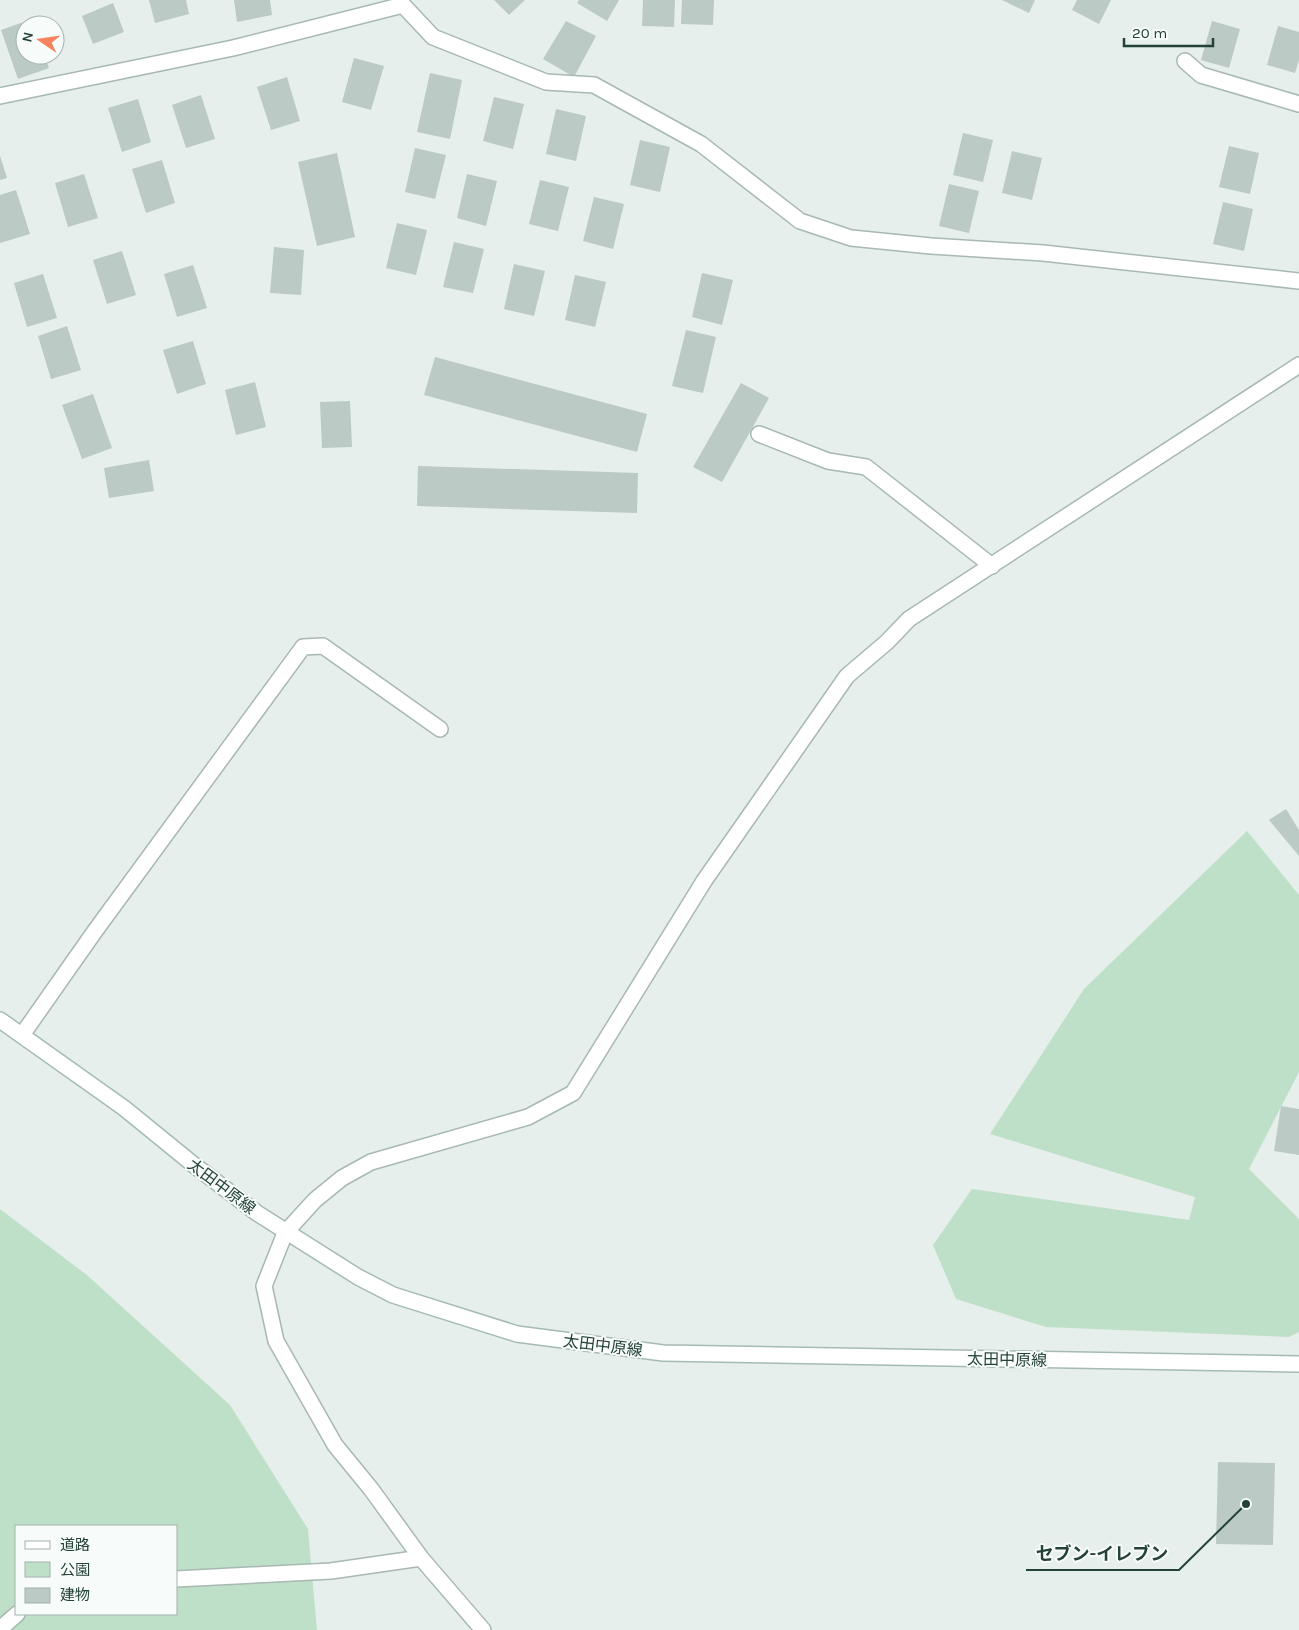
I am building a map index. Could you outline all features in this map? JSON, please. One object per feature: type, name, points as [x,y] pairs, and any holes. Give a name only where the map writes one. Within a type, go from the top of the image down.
[{"type":"street","points":[[0,96],[233,48],[404,5],[434,37],[546,82],[594,85],[702,144],[800,221],[851,238],[931,246],[1043,253],[1299,281]]},
{"type":"street","points":[[1185,61],[1201,76],[1299,104]]},
{"type":"street","points":[[483,1630],[421,1558],[371,1489],[335,1444],[276,1341],[264,1286],[285,1233],[322,1194],[342,1178],[371,1162],[528,1116],[572,1093],[704,881],[847,676],[887,642],[909,619],[1299,365]]},
{"type":"street","points":[[758,434],[828,461],[866,467],[992,566]]},
{"type":"street","points":[[22,1035],[303,647],[323,646],[440,729]]},
{"type":"street","name":"太田中原線","points":[[0,1020],[124,1108],[194,1165],[285,1233],[358,1277],[393,1295],[517,1334],[663,1353],[1299,1364]]},
{"type":"street","points":[[178,1579],[331,1571],[421,1558]]},
{"type":"street","points":[[0,1629],[16,1615]]},
{"type":"green space","points":[[1247,831],[1299,895],[1299,1072],[1249,1169],[1299,1219],[1299,1332],[1289,1337],[1046,1327],[956,1299],[933,1245],[972,1189],[1189,1220],[1195,1197],[990,1134],[1084,989]]},
{"type":"green space","points":[[0,1209],[88,1276],[230,1405],[308,1529],[317,1630],[0,1630]]},
{"type":"building","points":[[149,0],[186,0],[189,14],[155,23]]},
{"type":"building","points":[[234,0],[270,0],[272,15],[237,22]]},
{"type":"building","points":[[494,0],[525,0],[509,15]]},
{"type":"building","points":[[579,0],[619,0],[607,21],[577,3]]},
{"type":"building","points":[[643,0],[675,0],[674,27],[642,26]]},
{"type":"building","points":[[682,0],[714,0],[713,25],[681,24]]},
{"type":"building","points":[[1002,0],[1035,0],[1029,13]]},
{"type":"building","points":[[1077,0],[1111,0],[1099,24],[1072,10]]},
{"type":"building","points":[[113,3],[124,32],[93,44],[82,16]]},
{"type":"building","points":[[566,21],[596,36],[574,77],[543,59]]},
{"type":"building","points":[[1212,21],[1240,29],[1229,68],[1201,60]]},
{"type":"building","points":[[15,25],[15,65],[48,65],[49,68],[18,79],[1,30]]},
{"type":"building","points":[[1278,26],[1299,32],[1299,60],[1295,73],[1267,65]]},
{"type":"building","points":[[354,58],[384,66],[371,110],[342,102]]},
{"type":"building","points":[[430,73],[462,80],[450,139],[417,132]]},
{"type":"building","points":[[287,77],[300,121],[271,130],[257,87]]},
{"type":"building","points":[[201,95],[215,139],[186,148],[172,105]]},
{"type":"building","points":[[494,97],[524,104],[513,149],[483,141]]},
{"type":"building","points":[[138,99],[151,142],[122,152],[108,108]]},
{"type":"building","points":[[556,109],[586,116],[576,161],[546,154]]},
{"type":"building","points":[[963,133],[993,140],[983,182],[953,175]]},
{"type":"building","points":[[640,140],[670,147],[660,192],[630,185]]},
{"type":"building","points":[[1229,146],[1259,153],[1250,194],[1219,187]]},
{"type":"building","points":[[415,148],[446,155],[435,199],[405,192]]},
{"type":"building","points":[[1012,151],[1042,158],[1032,200],[1002,193]]},
{"type":"building","points":[[337,153],[355,237],[317,246],[298,162]]},
{"type":"building","points":[[0,156],[7,178],[0,180]]},
{"type":"building","points":[[162,160],[175,203],[146,213],[132,169]]},
{"type":"building","points":[[84,174],[98,218],[68,227],[55,183]]},
{"type":"building","points":[[467,174],[497,181],[486,226],[457,218]]},
{"type":"building","points":[[540,180],[569,187],[558,231],[529,224]]},
{"type":"building","points":[[949,184],[979,191],[969,233],[939,226]]},
{"type":"building","points":[[16,190],[30,234],[0,243],[0,195]]},
{"type":"building","points":[[594,197],[624,204],[613,249],[583,241]]},
{"type":"building","points":[[1223,202],[1253,209],[1244,251],[1213,244]]},
{"type":"building","points":[[397,223],[427,230],[416,275],[386,268]]},
{"type":"building","points":[[454,242],[484,249],[473,293],[443,287]]},
{"type":"building","points":[[274,247],[304,250],[301,295],[270,293]]},
{"type":"building","points":[[122,251],[136,295],[107,304],[93,260]]},
{"type":"building","points":[[514,264],[545,271],[534,316],[504,309]]},
{"type":"building","points":[[193,265],[207,308],[177,317],[164,274]]},
{"type":"building","points":[[702,273],[733,280],[722,325],[692,317]]},
{"type":"building","points":[[43,274],[57,318],[27,327],[14,283]]},
{"type":"building","points":[[575,275],[606,282],[595,327],[565,320]]},
{"type":"building","points":[[67,326],[81,370],[51,379],[38,336]]},
{"type":"building","points":[[686,330],[716,337],[703,393],[672,386]]},
{"type":"building","points":[[193,341],[206,384],[177,394],[163,350]]},
{"type":"building","points":[[435,357],[647,414],[637,452],[424,395]]},
{"type":"building","points":[[255,382],[266,427],[236,435],[225,390]]},
{"type":"building","points":[[741,383],[769,398],[722,482],[693,467]]},
{"type":"building","points":[[93,394],[112,448],[82,459],[62,405]]},
{"type":"building","points":[[350,401],[352,447],[322,448],[320,402]]},
{"type":"building","points":[[149,460],[154,491],[109,498],[104,468]]},
{"type":"building","points":[[418,466],[638,473],[637,513],[417,506]]},
{"type":"building","points":[[1286,809],[1299,830],[1299,856],[1269,820]]},
{"type":"building","points":[[1281,1106],[1299,1109],[1299,1155],[1274,1151]]},
{"type":"building","points":[[1218,1462],[1275,1463],[1273,1545],[1216,1544]]},
{"type":"place","name":"セブン-イレブン","points":[[1246,1504]]}]
